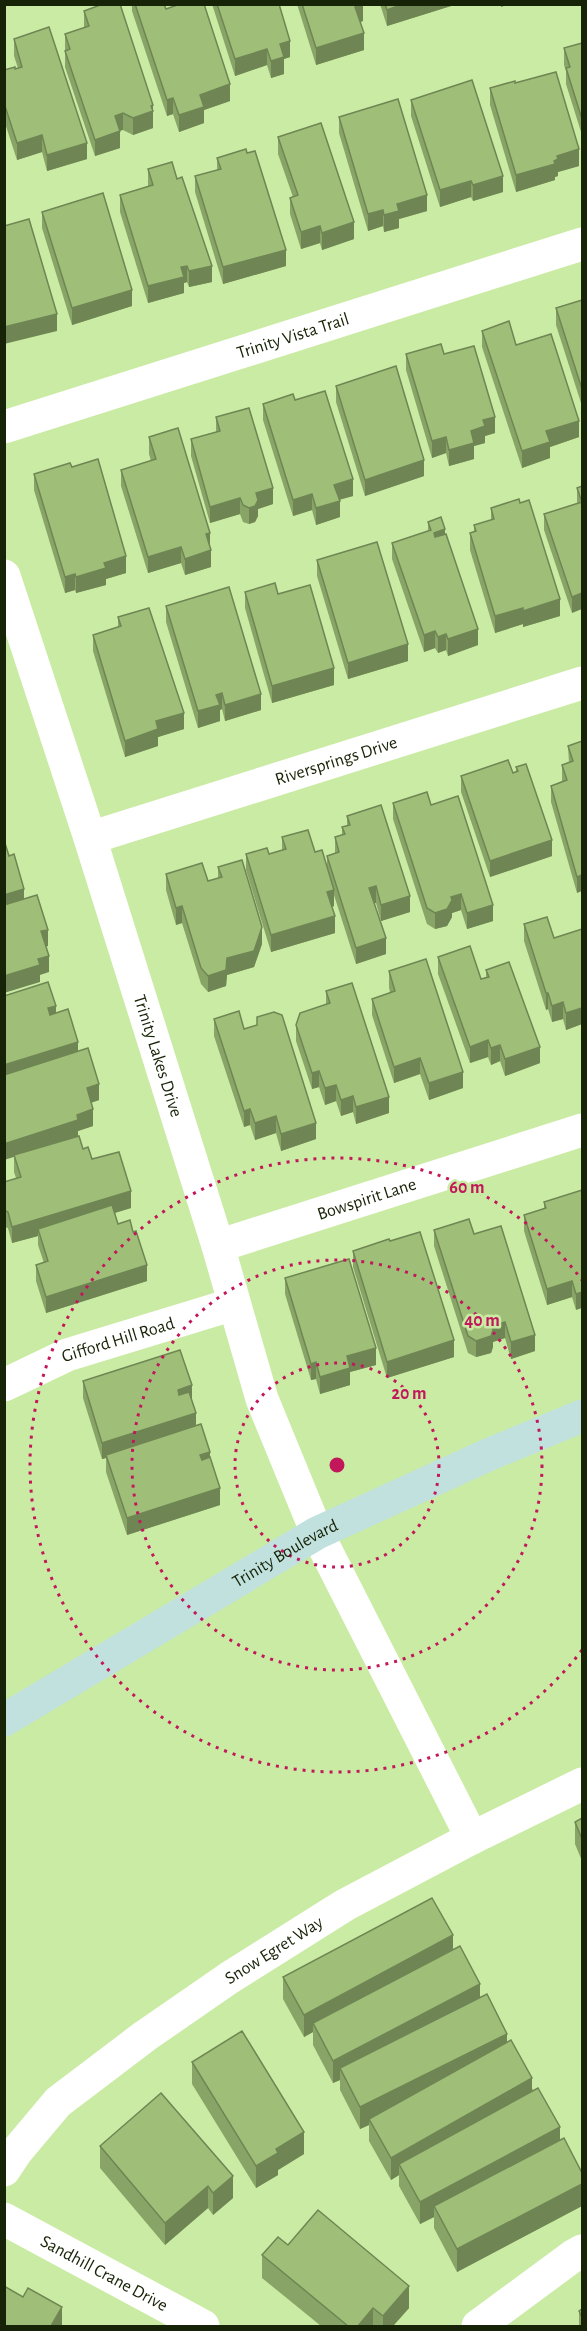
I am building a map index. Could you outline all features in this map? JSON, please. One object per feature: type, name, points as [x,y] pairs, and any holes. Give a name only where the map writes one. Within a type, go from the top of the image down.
[{"type":"main road","name":"Trinity Boulevard","points":[[4,1720],[317,1533],[490,1454],[582,1416]]},
{"type":"street","name":"Trinity Vista Trail","points":[[4,427],[582,244]]},
{"type":"street","name":"Trinity Lakes Drive","points":[[4,576],[90,838],[218,1246],[262,1399],[317,1533],[472,1838]]},
{"type":"street","name":"Riversprings Drive","points":[[90,838],[582,682]]},
{"type":"street","name":"Bowspirit Lane","points":[[218,1246],[582,1130]]},
{"type":"street","name":"Gifford Hill Road","points":[[4,1385],[67,1354],[234,1304]]},
{"type":"street","name":"Snow Egret Way","points":[[4,2170],[58,2102],[145,2036],[229,1978],[345,1905],[472,1838],[582,1784]]},
{"type":"street","name":"Sandhill Crane Drive","points":[[4,2219],[203,2326]]},
{"type":"street","points":[[478,2326],[582,2251]]},
{"type":"building","points":[[103,4],[120,4],[153,111],[133,118],[123,113],[115,116],[120,131],[95,140],[65,51],[70,49],[65,34],[89,26],[84,11]]},
{"type":"building","points":[[135,4],[164,4],[166,9],[180,4],[204,4],[230,84],[200,95],[204,107],[179,115],[173,98],[167,100]]},
{"type":"building","points":[[217,4],[279,4],[290,41],[280,44],[284,57],[271,61],[267,49],[235,59]]},
{"type":"building","points":[[302,4],[363,4],[355,7],[364,33],[316,48]]},
{"type":"building","points":[[385,4],[403,4],[387,10]]},
{"type":"building","points":[[49,27],[87,143],[47,155],[42,135],[17,143],[4,103],[4,70],[22,67],[14,39]]},
{"type":"building","points":[[582,43],[582,119],[566,68],[570,67],[564,48]]},
{"type":"building","points":[[556,72],[579,149],[557,156],[555,164],[516,175],[490,88]]},
{"type":"building","points":[[472,80],[503,176],[473,185],[471,181],[440,190],[411,100]]},
{"type":"building","points":[[398,99],[427,195],[397,204],[399,211],[384,215],[383,210],[368,214],[339,117]]},
{"type":"building","points":[[321,123],[354,222],[322,233],[320,226],[301,232],[290,198],[298,195],[278,137]]},
{"type":"building","points":[[246,149],[247,153],[255,151],[286,250],[223,267],[195,176],[221,169],[217,158]]},
{"type":"building","points":[[172,162],[177,179],[182,177],[212,266],[189,271],[187,266],[181,267],[184,277],[148,286],[120,195],[153,185],[148,169]]},
{"type":"building","points":[[103,193],[132,290],[72,308],[42,212]]},
{"type":"building","points":[[29,219],[57,314],[4,327],[4,226]]},
{"type":"building","points":[[582,300],[582,389],[556,308]]},
{"type":"building","points":[[509,321],[516,345],[551,334],[579,421],[546,431],[550,442],[522,451],[482,331]]},
{"type":"building","points":[[441,344],[444,354],[474,346],[495,417],[483,420],[485,426],[471,431],[474,443],[449,450],[446,437],[432,441],[406,354]]},
{"type":"building","points":[[396,366],[424,460],[365,480],[336,386]]},
{"type":"building","points":[[325,391],[353,479],[334,485],[340,501],[316,508],[312,494],[293,500],[263,404],[293,394],[295,400]]},
{"type":"building","points":[[249,408],[273,488],[256,493],[258,500],[255,506],[249,508],[243,505],[240,498],[210,507],[191,439],[220,431],[216,417]]},
{"type":"building","points":[[178,428],[210,533],[206,534],[211,550],[185,559],[181,547],[148,557],[121,470],[156,459],[149,437]]},
{"type":"building","points":[[98,459],[126,556],[104,563],[106,568],[76,577],[75,574],[65,577],[34,474],[70,463],[72,467]]},
{"type":"building","points":[[582,486],[582,502],[577,488]]},
{"type":"building","points":[[519,499],[520,503],[529,500],[560,599],[523,611],[523,608],[495,616],[470,533],[476,531],[474,525],[494,519],[491,508]]},
{"type":"building","points":[[582,502],[582,593],[572,597],[544,514]]},
{"type":"building","points":[[441,517],[445,529],[434,533],[435,537],[446,534],[478,629],[448,639],[446,634],[438,637],[435,631],[424,635],[392,543],[431,530],[428,522]]},
{"type":"building","points":[[377,542],[408,644],[348,663],[317,560]]},
{"type":"building","points":[[275,583],[278,594],[310,585],[334,668],[272,686],[245,592]]},
{"type":"building","points":[[229,587],[261,694],[225,705],[222,693],[216,695],[220,705],[198,711],[166,606]]},
{"type":"building","points":[[149,608],[184,713],[156,721],[158,729],[125,741],[93,635],[121,626],[118,617]]},
{"type":"building","points":[[582,741],[582,875],[577,877],[551,786],[567,780],[562,765],[573,761],[568,746]]},
{"type":"building","points":[[508,760],[513,773],[518,771],[516,767],[526,764],[552,840],[490,861],[461,776]]},
{"type":"building","points":[[427,792],[431,805],[458,796],[493,905],[467,913],[461,894],[451,897],[452,900],[447,909],[435,913],[427,908],[393,803]]},
{"type":"building","points":[[381,805],[410,896],[381,905],[376,886],[369,888],[386,938],[356,948],[327,856],[339,852],[335,837],[345,834],[342,827],[350,825],[347,816]]},
{"type":"building","points":[[308,830],[315,852],[322,850],[334,890],[327,892],[335,916],[271,935],[246,854],[267,848],[269,854],[286,849],[282,837]]},
{"type":"building","points":[[4,840],[9,856],[14,854],[24,889],[4,895]]},
{"type":"building","points":[[242,860],[262,927],[254,951],[227,958],[226,970],[208,976],[201,968],[182,906],[176,908],[166,874],[202,863],[208,881],[222,877],[218,867]]},
{"type":"building","points":[[37,895],[48,930],[41,931],[49,956],[38,959],[40,965],[4,976],[4,905]]},
{"type":"building","points":[[547,917],[554,938],[582,929],[582,1008],[566,1013],[563,1002],[552,1006],[524,924]]},
{"type":"building","points":[[470,946],[481,979],[489,977],[486,970],[509,962],[540,1047],[505,1059],[500,1045],[491,1048],[488,1040],[470,1047],[438,957]]},
{"type":"building","points":[[426,959],[463,1072],[429,1083],[420,1058],[394,1067],[372,999],[395,991],[389,971]]},
{"type":"building","points":[[48,982],[56,1006],[48,1008],[50,1015],[68,1009],[78,1042],[4,1065],[4,996]]},
{"type":"building","points":[[352,983],[389,1097],[356,1107],[353,1096],[341,1100],[336,1085],[325,1088],[319,1071],[312,1073],[296,1025],[300,1013],[330,1003],[326,991]]},
{"type":"building","points":[[239,1011],[244,1029],[257,1025],[257,1017],[274,1012],[282,1015],[316,1123],[281,1134],[276,1116],[255,1123],[250,1109],[244,1111],[214,1019]]},
{"type":"building","points":[[88,1048],[99,1084],[87,1088],[93,1109],[77,1115],[78,1120],[4,1144],[4,1075]]},
{"type":"building","points":[[79,1136],[83,1149],[88,1147],[92,1159],[119,1152],[131,1191],[12,1227],[8,1212],[4,1210],[4,1182],[21,1177],[14,1155]]},
{"type":"building","points":[[582,1190],[582,1292],[576,1294],[572,1281],[547,1289],[524,1215],[546,1208],[544,1202]]},
{"type":"building","points":[[112,1205],[118,1224],[130,1220],[147,1265],[46,1297],[36,1265],[48,1261],[38,1229]]},
{"type":"building","points":[[469,1219],[474,1234],[501,1226],[535,1335],[511,1342],[505,1322],[492,1326],[491,1336],[476,1341],[468,1336],[434,1230]]},
{"type":"building","points":[[420,1232],[454,1340],[387,1362],[353,1251]]},
{"type":"building","points":[[349,1259],[376,1348],[347,1356],[350,1368],[320,1377],[316,1362],[311,1364],[285,1278]]},
{"type":"building","points":[[180,1350],[192,1385],[178,1390],[179,1395],[189,1392],[196,1413],[102,1443],[83,1381]]},
{"type":"building","points":[[201,1424],[210,1452],[200,1455],[202,1460],[210,1457],[220,1488],[127,1518],[106,1455]]},
{"type":"building","points":[[582,1818],[582,1839],[575,1822]]},
{"type":"building","points":[[432,1898],[453,1935],[304,2015],[283,1977]]},
{"type":"building","points":[[460,1946],[480,1984],[333,2061],[313,2023]]},
{"type":"building","points":[[487,1994],[507,2034],[360,2107],[340,2068]]},
{"type":"building","points":[[242,2031],[304,2132],[276,2149],[278,2153],[256,2166],[192,2062]]},
{"type":"building","points":[[511,2040],[532,2078],[391,2158],[369,2119]]},
{"type":"building","points":[[538,2088],[560,2127],[420,2202],[399,2164]]},
{"type":"building","points":[[161,2093],[233,2176],[213,2193],[208,2186],[165,2223],[100,2146]]},
{"type":"building","points":[[564,2138],[582,2173],[582,2184],[457,2249],[434,2206]]},
{"type":"building","points":[[318,2210],[409,2286],[383,2316],[373,2308],[358,2326],[348,2326],[262,2255],[278,2237],[288,2245]]},
{"type":"building","points":[[4,2286],[23,2297],[28,2288],[62,2307],[51,2326],[4,2326]]}]
